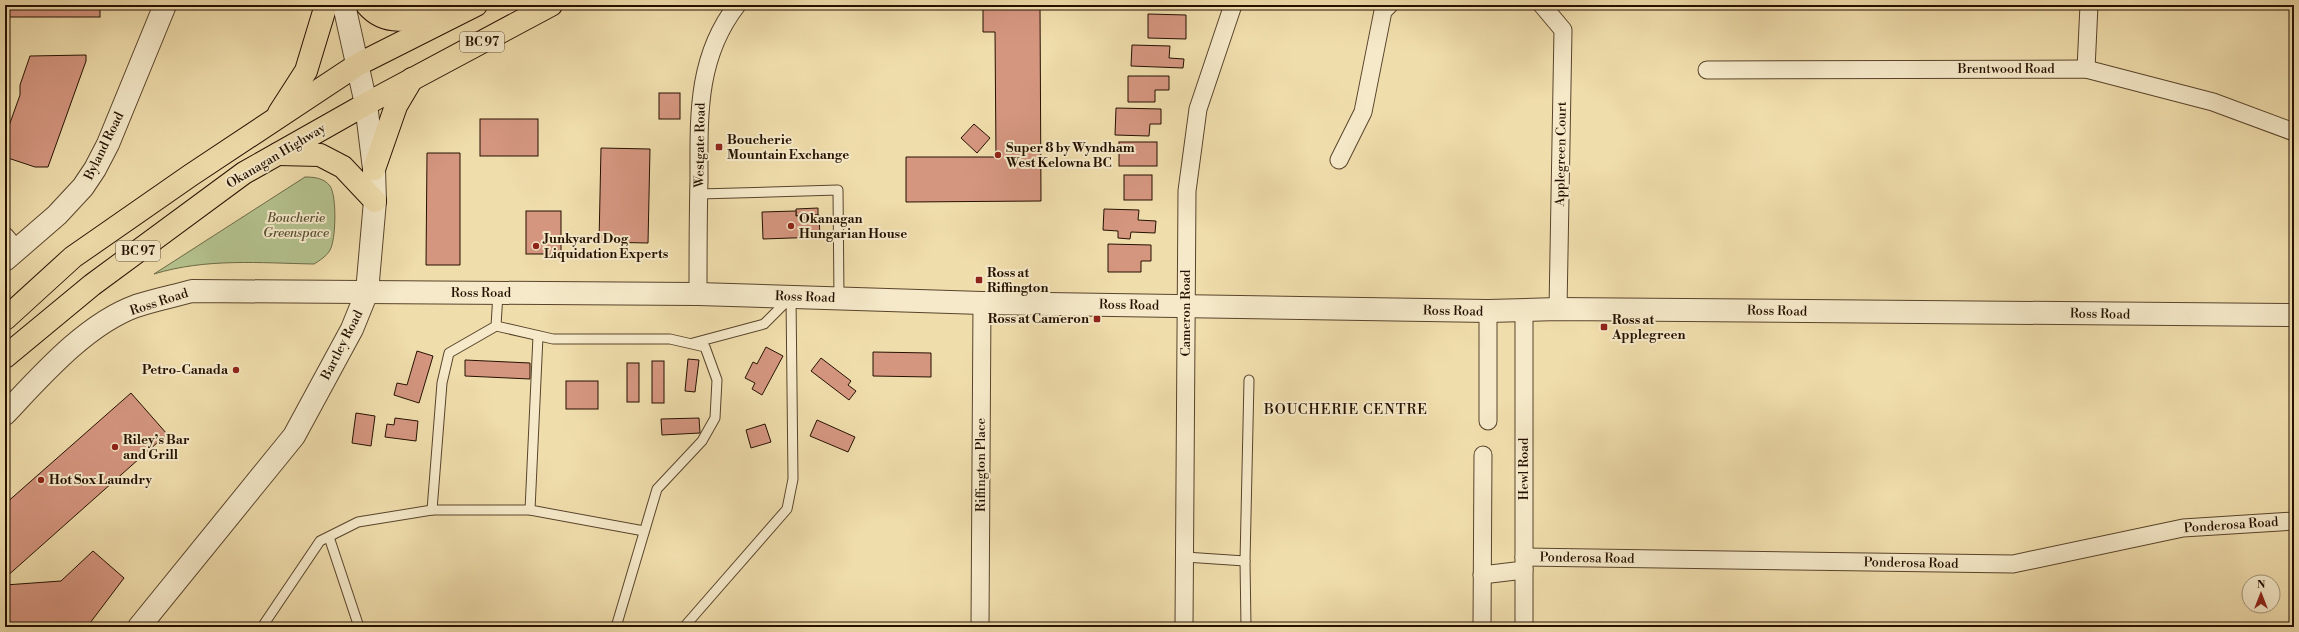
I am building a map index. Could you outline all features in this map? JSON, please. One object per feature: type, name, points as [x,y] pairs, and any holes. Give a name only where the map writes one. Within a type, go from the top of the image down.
[{"type":"highway","points":[[274,120],[306,71],[326,5]]},
{"type":"highway","points":[[367,5],[385,18],[404,21],[468,5]]},
{"type":"highway","name":"BC 97","points":[[5,319],[73,257],[274,120],[357,65],[476,5]]},
{"type":"highway","name":"Okanagan Highway","points":[[5,357],[92,285],[244,173],[366,104],[551,5]]},
{"type":"highway","points":[[374,169],[393,114],[412,79]]},
{"type":"highway","points":[[277,154],[320,155],[342,167],[375,201]]},
{"type":"street","name":"Byland Road","points":[[9,249],[57,215],[83,187],[95,169],[108,144],[165,5]]},
{"type":"street","name":"Bartley Road","points":[[139,627],[294,436],[352,330],[367,292],[375,201],[374,169],[366,104],[344,5]]},
{"type":"street","name":"Westgate Road","points":[[698,294],[700,105],[706,69],[718,37],[737,5]]},
{"type":"street","name":"Cameron Road","points":[[1184,627],[1187,191],[1198,109],[1233,5]]},
{"type":"street","points":[[1340,160],[1363,112],[1383,11],[1389,5]]},
{"type":"street","name":"Applegreen Court","points":[[1542,5],[1563,30],[1558,309]]},
{"type":"street","points":[[2086,69],[2089,5]]},
{"type":"street","name":"Brentwood Road","points":[[1707,70],[2086,69],[2213,102],[2294,132]]},
{"type":"street","name":"Ross Road","points":[[5,414],[62,356],[96,328],[135,307],[192,291],[698,294],[982,304],[1488,311],[1558,309],[2294,315]]},
{"type":"street","name":"Riffington Place","points":[[980,627],[982,304]]},
{"type":"street","points":[[1488,311],[1488,421]]},
{"type":"street","name":"Hewl Road","points":[[1524,311],[1524,627]]},
{"type":"street","points":[[1482,627],[1483,455]]},
{"type":"street","name":"Ponderosa Road","points":[[1482,575],[1524,563],[2013,564],[2183,528],[2294,521]]},
{"type":"lane","points":[[699,194],[838,190],[839,299]]},
{"type":"lane","points":[[496,326],[498,293]]},
{"type":"lane","points":[[691,344],[764,324],[791,297]]},
{"type":"lane","points":[[684,627],[787,509],[793,479],[791,297]]},
{"type":"lane","points":[[432,510],[442,383],[449,353],[496,326],[554,340],[670,339],[705,347],[717,380],[716,418],[702,441],[657,489],[616,627]]},
{"type":"lane","points":[[530,510],[538,336]]},
{"type":"lane","points":[[1246,627],[1245,561],[1248,380]]},
{"type":"lane","points":[[262,627],[320,541],[358,522],[432,510],[530,510],[644,531]]},
{"type":"lane","points":[[329,537],[359,627]]},
{"type":"lane","points":[[1185,557],[1245,561]]},
{"type":"green space","name":"Boucherie Greenspace","points":[[305,177],[315,178],[328,183],[332,191],[335,208],[334,237],[332,245],[327,254],[314,264],[213,264],[174,269],[154,274]]},
{"type":"building","points":[[5,5],[100,5],[100,17],[5,17]]},
{"type":"building","points":[[983,5],[1040,5],[1041,201],[906,202],[906,157],[996,157],[995,32],[983,32]]},
{"type":"building","points":[[1144,5],[1180,5],[1180,7],[1144,7]]},
{"type":"building","points":[[1148,14],[1186,15],[1186,39],[1148,38]]},
{"type":"building","points":[[1132,45],[1170,46],[1169,58],[1184,59],[1183,68],[1131,66]]},
{"type":"building","points":[[86,55],[86,61],[48,167],[35,167],[5,157],[5,137],[20,95],[20,85],[30,56]]},
{"type":"building","points":[[1128,76],[1169,76],[1169,90],[1155,90],[1155,102],[1128,102]]},
{"type":"building","points":[[659,93],[680,93],[680,119],[659,119]]},
{"type":"building","points":[[1116,108],[1161,109],[1161,124],[1150,124],[1149,136],[1115,135]]},
{"type":"building","points":[[480,119],[538,119],[538,156],[480,156]]},
{"type":"building","points":[[974,124],[990,138],[977,153],[961,138]]},
{"type":"building","points":[[1119,142],[1157,142],[1157,166],[1119,166]]},
{"type":"building","points":[[601,148],[650,149],[648,243],[599,242]]},
{"type":"building","points":[[427,153],[460,153],[460,265],[426,265]]},
{"type":"building","points":[[1124,175],[1152,175],[1152,200],[1124,200]]},
{"type":"building","points":[[818,208],[818,215],[796,216],[796,209]]},
{"type":"building","points":[[1104,209],[1139,210],[1138,220],[1156,221],[1155,233],[1131,232],[1130,239],[1118,238],[1118,231],[1103,230]]},
{"type":"building","points":[[526,211],[561,211],[561,254],[526,254]]},
{"type":"building","name":"Okanagan Hungarian House","points":[[796,211],[796,216],[819,215],[820,237],[763,239],[762,212]]},
{"type":"building","points":[[1108,244],[1151,245],[1151,261],[1141,261],[1141,272],[1108,272]]},
{"type":"building","points":[[766,347],[783,356],[762,395],[752,389],[755,383],[745,378],[753,362],[757,364]]},
{"type":"building","points":[[417,351],[433,356],[419,403],[394,395],[397,383],[407,385]]},
{"type":"building","points":[[873,352],[931,353],[931,377],[873,376]]},
{"type":"building","points":[[821,358],[851,381],[848,385],[856,391],[849,400],[811,371]]},
{"type":"building","points":[[688,359],[699,360],[695,392],[685,391]]},
{"type":"building","points":[[465,360],[530,363],[530,379],[465,376]]},
{"type":"building","points":[[652,361],[664,361],[664,403],[652,403]]},
{"type":"building","points":[[627,363],[639,363],[639,402],[627,402]]},
{"type":"building","points":[[566,381],[598,381],[598,409],[566,409]]},
{"type":"building","points":[[131,393],[167,434],[5,578],[5,504]]},
{"type":"building","points":[[356,413],[375,416],[371,446],[352,443]]},
{"type":"building","points":[[395,418],[418,421],[416,441],[385,437],[387,424],[394,425]]},
{"type":"building","points":[[699,418],[700,433],[662,435],[661,419]]},
{"type":"building","points":[[817,420],[855,437],[848,452],[810,436]]},
{"type":"building","points":[[765,424],[771,442],[751,448],[746,430]]},
{"type":"building","points":[[93,551],[124,578],[87,627],[5,627],[5,585],[61,581]]},
{"type":"place","name":"Boucherie Mountain Exchange","points":[[719,147]]},
{"type":"place","name":"Super 8 by Wyndham West Kelowna BC","points":[[998,155]]},
{"type":"place","name":"Okanagan Hungarian House","points":[[791,226]]},
{"type":"place","name":"Junkyard Dog Liquidation Experts","points":[[536,246]]},
{"type":"place","name":"Ross at Riffington","points":[[979,280]]},
{"type":"place","name":"Ross at Cameron","points":[[1097,319]]},
{"type":"place","name":"Ross at Applegreen","points":[[1604,327]]},
{"type":"place","name":"Petro-Canada","points":[[236,370]]},
{"type":"place","name":"Riley’s Bar and Grill","points":[[115,447]]},
{"type":"place","name":"Hot Sox Laundry","points":[[41,480]]},
{"type":"district","name":"BOUCHERIE CENTRE","points":[[1346,410]]}]
